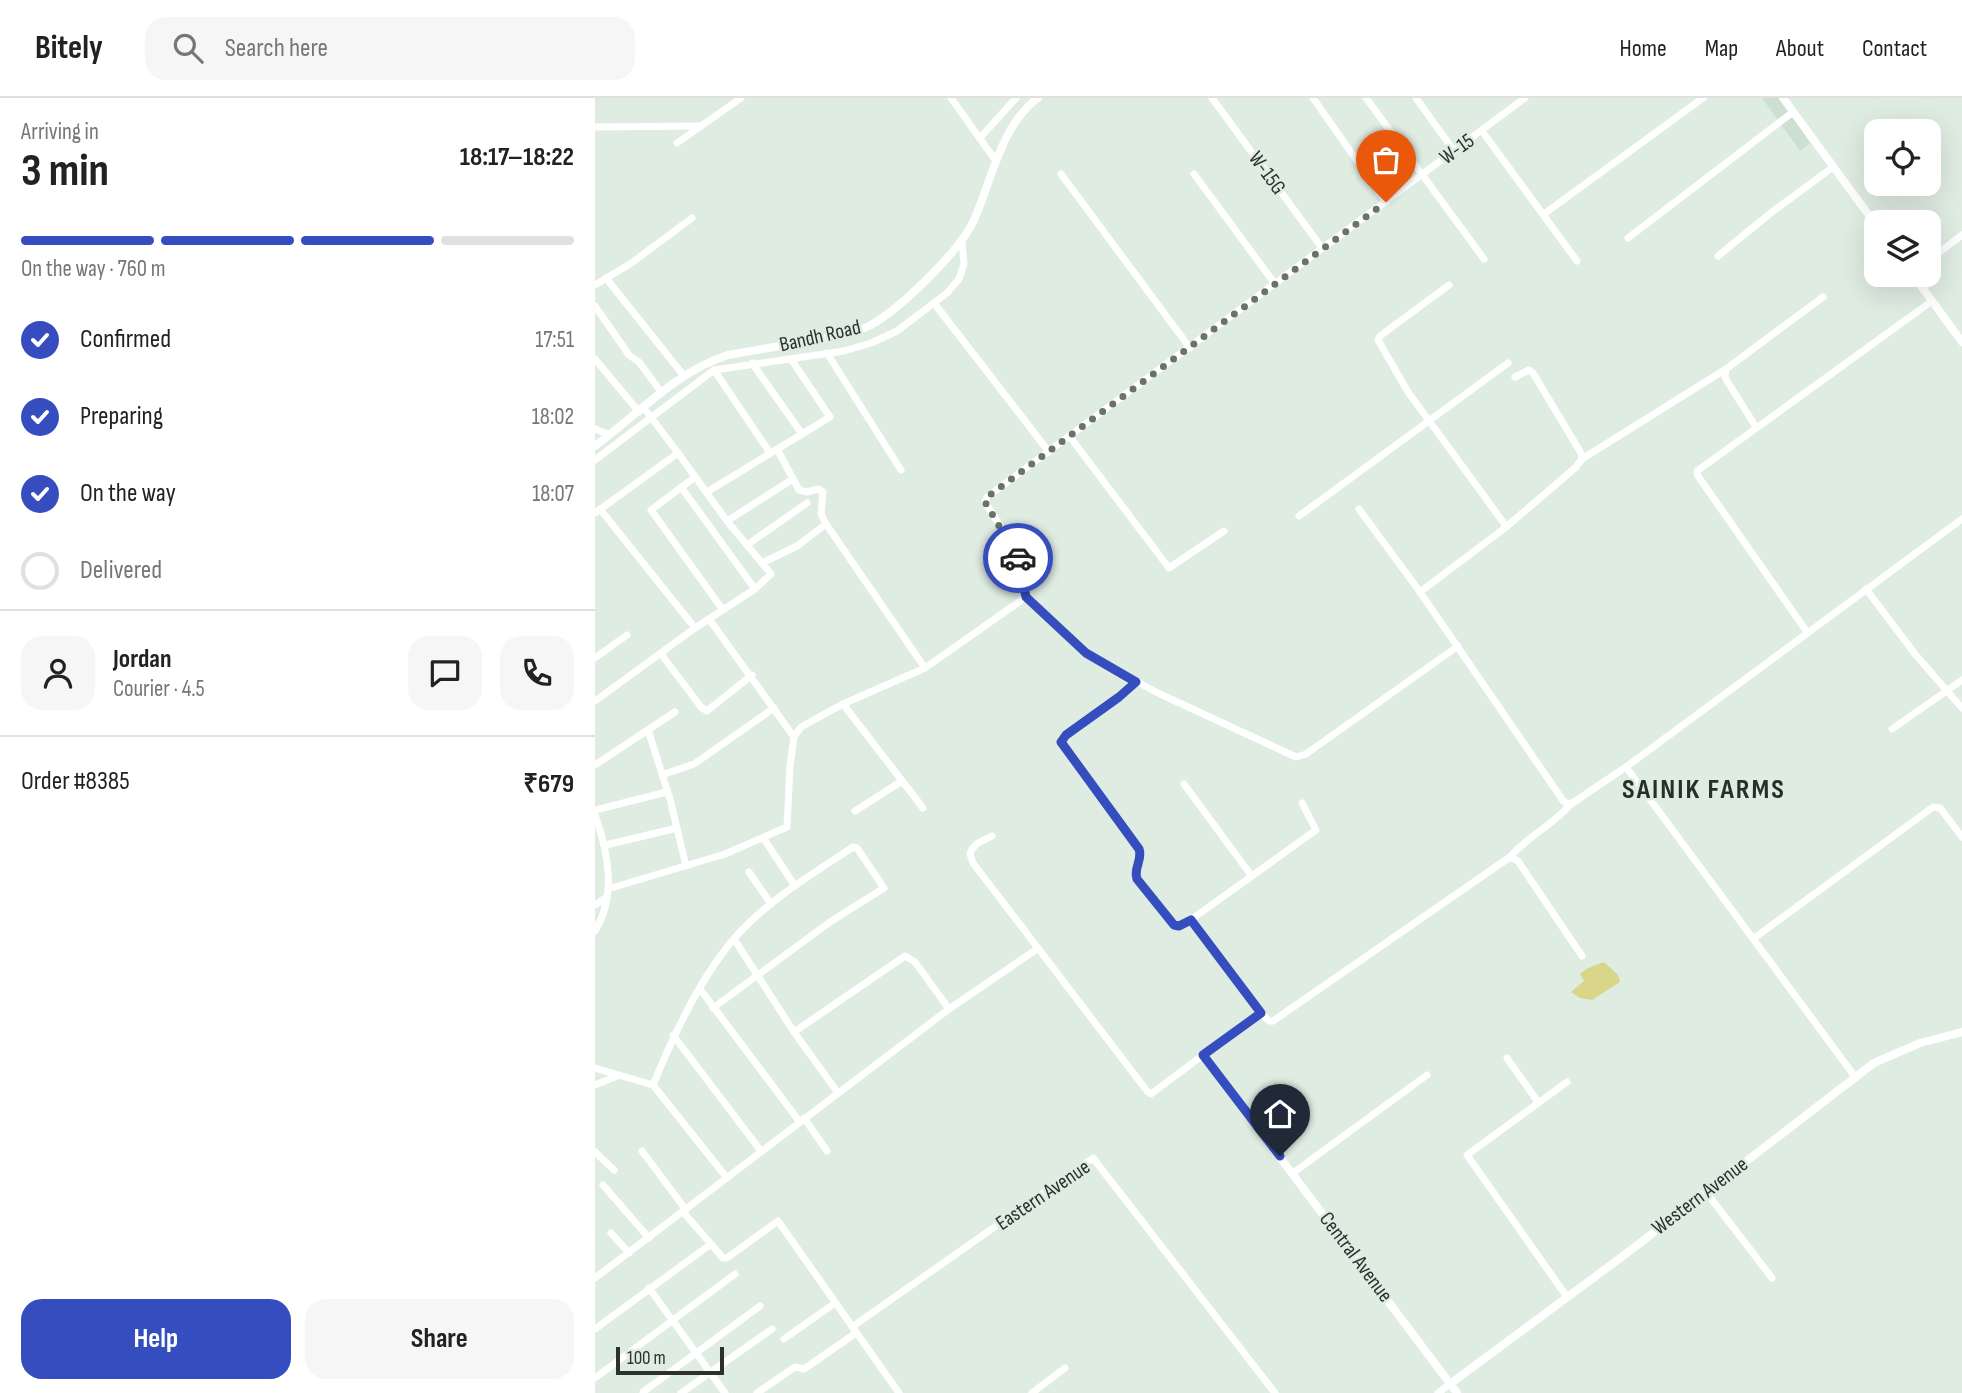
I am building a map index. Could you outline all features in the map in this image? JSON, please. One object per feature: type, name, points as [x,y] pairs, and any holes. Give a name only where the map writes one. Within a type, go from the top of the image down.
[{"type":"street","points":[[951,98],[996,161]]},
{"type":"street","points":[[980,138],[1016,98]]},
{"type":"street","name":"Bandh Road","points":[[595,446],[684,376],[710,361],[728,355],[843,335],[870,325],[918,286],[962,242],[1013,128],[1026,108],[1038,98]]},
{"type":"street","name":"W-15G","points":[[1212,98],[1322,248]]},
{"type":"street","points":[[1313,98],[1386,202]]},
{"type":"street","points":[[1366,98],[1484,260]]},
{"type":"street","points":[[1416,98],[1454,151]]},
{"type":"street","name":"W-15","points":[[1026,597],[1015,549],[985,500],[1525,98]]},
{"type":"street","points":[[1544,214],[1703,98]]},
{"type":"street","points":[[1783,98],[1865,210]]},
{"type":"street","points":[[677,143],[736,100]]},
{"type":"street","points":[[1629,237],[1793,112]]},
{"type":"street","points":[[595,127],[701,126]]},
{"type":"street","points":[[1482,131],[1577,261]]},
{"type":"street","points":[[1718,256],[1833,167]]},
{"type":"street","points":[[1061,174],[1190,348]]},
{"type":"street","points":[[1194,174],[1275,284]]},
{"type":"street","points":[[595,285],[692,218]]},
{"type":"street","points":[[1941,251],[1962,235]]},
{"type":"street","points":[[595,460],[714,370],[853,349],[887,336],[954,286],[963,272],[962,242]]},
{"type":"street","points":[[606,278],[684,376]]},
{"type":"street","points":[[1449,285],[1378,340],[1429,421],[1506,526]]},
{"type":"street","points":[[1922,287],[1962,342]]},
{"type":"street","points":[[1420,592],[1506,526],[1575,468],[1582,459],[1726,369],[1823,298]]},
{"type":"street","points":[[1807,632],[1696,473],[1699,468],[1932,301]]},
{"type":"street","points":[[934,303],[1049,452]]},
{"type":"street","points":[[595,306],[630,356],[643,367],[662,393]]},
{"type":"street","points":[[827,353],[901,470]]},
{"type":"street","points":[[595,359],[641,410],[651,417],[727,522],[771,575],[595,701]]},
{"type":"street","points":[[707,492],[831,416],[792,359]]},
{"type":"street","points":[[753,363],[802,435]]},
{"type":"street","points":[[1299,516],[1508,363]]},
{"type":"street","points":[[1726,369],[1727,381],[1756,427]]},
{"type":"street","points":[[714,370],[801,491],[818,489],[823,492],[821,514],[826,524],[925,668]]},
{"type":"street","points":[[1515,377],[1529,370],[1533,373],[1581,453],[1582,459]]},
{"type":"street","points":[[595,429],[610,435]]},
{"type":"street","points":[[1070,437],[1169,568],[1224,531]]},
{"type":"street","points":[[678,453],[597,511],[695,628]]},
{"type":"street","points":[[695,477],[652,508],[651,512],[723,610]]},
{"type":"street","points":[[727,522],[793,479]]},
{"type":"street","points":[[681,487],[755,589]]},
{"type":"street","points":[[747,545],[807,503]]},
{"type":"street","points":[[1359,509],[1458,646],[1564,802],[1571,804]]},
{"type":"street","points":[[1191,920],[1261,1013],[1269,1021],[1273,1021],[1510,857],[1521,844],[1562,814],[1571,804],[1626,767],[1962,520]]},
{"type":"street","points":[[762,563],[792,549],[826,524]]},
{"type":"street","points":[[1866,589],[1915,654],[1962,708]]},
{"type":"street","points":[[595,905],[608,893],[764,839],[788,825],[794,737],[808,722],[925,668],[1026,597],[1086,653],[1136,682],[1296,757],[1306,754],[1458,646]]},
{"type":"street","points":[[709,619],[752,675],[794,737]]},
{"type":"street","points":[[595,658],[627,635]]},
{"type":"street","points":[[661,654],[703,710],[710,710],[752,675]]},
{"type":"street","points":[[1892,729],[1962,680]]},
{"type":"street","points":[[1136,682],[1066,735],[1061,742],[1139,849],[1140,859],[1135,872],[1137,879],[1174,925],[1179,926],[1191,920],[1316,830],[1302,803]]},
{"type":"street","points":[[843,704],[923,808]]},
{"type":"street","points":[[662,775],[694,764],[775,708]]},
{"type":"street","points":[[595,765],[675,712]]},
{"type":"street","points":[[648,730],[686,866]]},
{"type":"street","points":[[1626,767],[1856,1077]]},
{"type":"street","points":[[855,811],[902,781]]},
{"type":"street","points":[[1184,784],[1251,875]]},
{"type":"street","points":[[595,931],[603,915],[608,893],[606,845],[595,812],[667,792]]},
{"type":"street","points":[[1753,939],[1933,807],[1940,808],[1962,837]]},
{"type":"street","points":[[606,845],[677,828]]},
{"type":"street","points":[[992,836],[975,845],[970,854],[971,858],[1037,949],[1149,1093],[1153,1093],[1261,1013]]},
{"type":"street","points":[[764,839],[795,886]]},
{"type":"street","points":[[653,1085],[673,1035],[734,939],[771,904],[854,846],[884,887],[757,974],[713,1008]]},
{"type":"street","points":[[1510,857],[1518,861],[1582,956]]},
{"type":"street","points":[[749,872],[771,904]]},
{"type":"street","points":[[734,939],[794,1032],[838,1093]]},
{"type":"street","points":[[595,1278],[949,1009],[1037,949]]},
{"type":"street","points":[[794,1032],[905,956],[915,962],[949,1009]]},
{"type":"street","points":[[700,989],[827,1152]]},
{"type":"street","name":"Western Avenue","points":[[1450,1384],[1874,1063],[1895,1052],[1962,1032]]},
{"type":"street","points":[[673,1035],[761,1151]]},
{"type":"street","name":"Central Avenue","points":[[1203,1055],[1457,1393]]},
{"type":"street","points":[[1507,1058],[1538,1102]]},
{"type":"street","points":[[595,1068],[653,1085],[727,1178]]},
{"type":"street","points":[[1293,1173],[1427,1075]]},
{"type":"street","points":[[595,1086],[617,1076]]},
{"type":"street","points":[[1567,1082],[1467,1155],[1567,1297]]},
{"type":"street","points":[[642,1150],[685,1211],[723,1258],[727,1258],[778,1221],[899,1393]]},
{"type":"street","points":[[595,1152],[614,1170]]},
{"type":"street","name":"Eastern Avenue","points":[[854,1330],[1093,1158],[1275,1393]]},
{"type":"street","points":[[603,1185],[649,1238]]},
{"type":"street","points":[[1706,1192],[1772,1278]]},
{"type":"street","points":[[611,1233],[629,1254]]},
{"type":"street","points":[[595,1329],[711,1244]]},
{"type":"street","points":[[595,1378],[735,1273]]},
{"type":"street","points":[[649,1288],[726,1393]]},
{"type":"street","points":[[783,1339],[835,1303]]},
{"type":"street","points":[[643,1392],[760,1306]]},
{"type":"street","points":[[681,1393],[772,1329]]},
{"type":"street","points":[[757,1393],[794,1368],[804,1368],[854,1330]]},
{"type":"street","points":[[1032,1393],[1065,1367]]},
{"type":"street","points":[[1438,1393],[1450,1384]]},
{"type":"shaded area","points":[[1762,98],[1781,98],[1810,143],[1800,151]]},
{"type":"shaded area","points":[[1604,962],[1618,975],[1620,982],[1592,1000],[1580,998],[1571,992],[1584,981],[1580,974]]},
{"type":"way so far","points":[[1018,558],[985,502],[987,497],[1386,202]]},
{"type":"district","name":"SAINIK FARMS","points":[[1704,789]]},
{"type":"route","points":[[1018,558],[1026,597],[1086,653],[1136,682],[1066,735],[1061,742],[1139,849],[1141,854],[1135,872],[1137,879],[1174,925],[1179,926],[1191,920],[1261,1013],[1203,1055],[1280,1156]]}]
